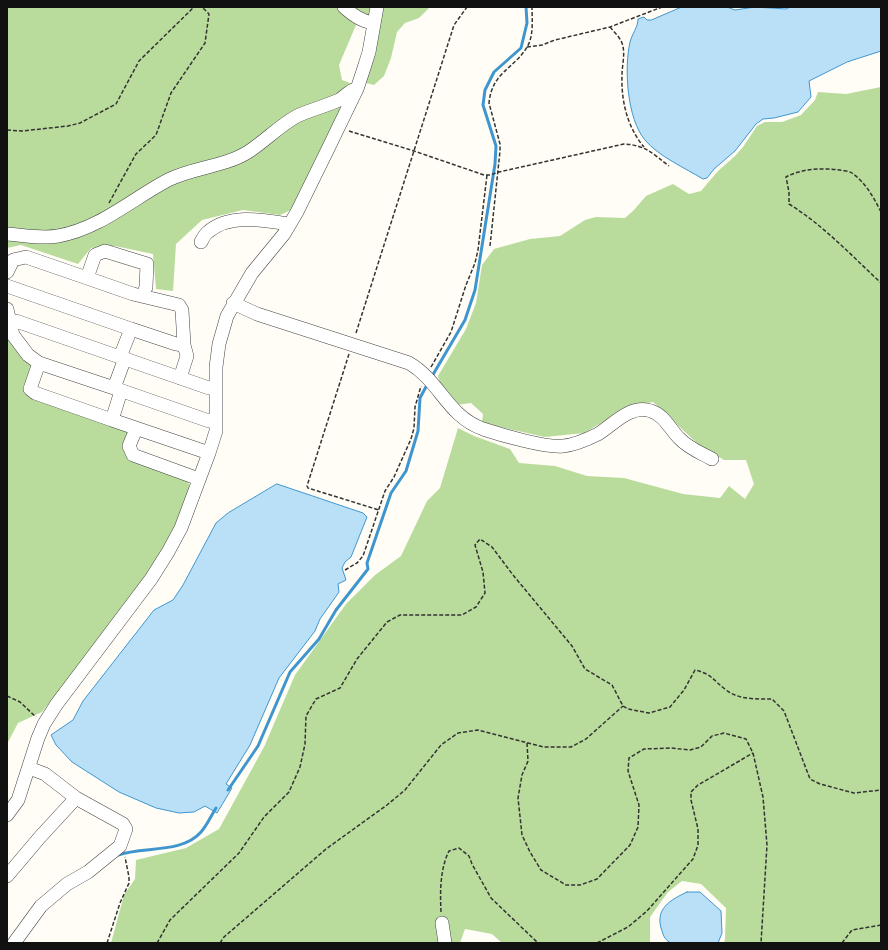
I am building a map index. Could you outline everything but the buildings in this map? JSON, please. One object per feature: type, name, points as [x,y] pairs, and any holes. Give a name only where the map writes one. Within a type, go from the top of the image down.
[{"type":"street","points":[[344,7],[354,16],[363,21],[373,23]]},
{"type":"street","points":[[7,814],[18,800],[44,724],[56,705],[151,579],[181,528],[216,430],[216,388],[219,344],[227,316],[252,273],[284,234],[357,89],[369,52],[377,7]]},
{"type":"street","points":[[7,234],[41,237],[58,236],[74,232],[94,224],[168,180],[189,171],[227,162],[247,152],[282,125],[298,116],[341,99],[352,90],[357,89]]},
{"type":"street","points":[[200,242],[207,232],[214,227],[227,222],[245,220],[289,224]]},
{"type":"street","points":[[86,278],[95,255],[106,251],[148,264],[146,287],[143,296]]},
{"type":"street","points":[[7,272],[13,260],[26,257],[143,296],[179,305],[182,310],[184,345],[188,356],[180,378]]},
{"type":"street","points":[[7,286],[176,344],[184,345]]},
{"type":"street","points":[[233,304],[257,314],[409,363],[419,369],[430,380],[446,402],[462,418],[482,429],[546,445],[563,446],[597,434],[630,412],[645,409],[660,415],[679,439],[712,459]]},
{"type":"street","points":[[9,315],[16,321],[209,388],[216,388]]},
{"type":"street","points":[[9,315],[13,335],[28,355],[39,363],[209,421],[215,421]]},
{"type":"street","points":[[112,420],[122,357],[131,329]]},
{"type":"street","points":[[39,363],[30,389],[35,393],[209,453]]},
{"type":"street","points":[[136,428],[129,446],[133,455],[199,479]]},
{"type":"street","points":[[14,943],[41,906],[67,884],[88,872],[120,846],[126,829],[123,824],[76,798],[45,774],[29,768]]},
{"type":"street","points":[[7,876],[76,798]]},
{"type":"street","points":[[442,923],[445,943]]},
{"type":"path","points":[[7,130],[22,131],[68,126],[80,123],[116,104],[139,61],[194,7]]},
{"type":"path","points":[[107,217],[107,206],[132,161],[136,154],[156,135],[171,93],[205,43],[210,14],[202,7]]},
{"type":"path","points":[[379,510],[308,488],[307,486],[454,25],[467,7]]},
{"type":"path","points":[[490,246],[500,144],[489,103],[489,96],[501,74],[527,47],[531,32],[532,7]]},
{"type":"path","points":[[527,47],[542,45],[556,40],[610,27],[662,7]]},
{"type":"path","points":[[610,27],[621,40],[624,48],[622,76],[623,102],[630,126],[645,148]]},
{"type":"path","points":[[338,128],[414,151],[484,175],[490,175],[624,144],[636,144],[645,148],[669,166]]},
{"type":"path","points":[[881,212],[872,195],[861,181],[850,172],[825,168],[796,172],[786,177],[789,192],[789,204],[804,213],[823,229],[881,283]]},
{"type":"path","points":[[157,943],[170,920],[239,853],[264,817],[290,792],[300,767],[305,744],[306,716],[316,699],[340,688],[357,659],[387,622],[400,615],[462,615],[476,607],[485,593],[483,572],[475,545],[480,539],[492,546],[513,575],[572,646],[585,668],[612,685],[623,706],[628,709],[649,712],[670,707],[684,690],[695,670],[706,673],[727,691],[738,696],[758,699],[772,699],[784,711],[810,779],[820,784],[854,793],[881,790]]},
{"type":"path","points":[[7,696],[20,702],[44,724]]},
{"type":"path","points":[[220,943],[326,849],[387,805],[405,790],[441,745],[458,733],[478,730],[544,747],[571,747],[586,738],[623,706]]},
{"type":"path","points":[[527,743],[528,760],[522,775],[518,798],[522,835],[541,870],[566,885],[580,885],[597,879],[630,845],[638,827],[639,805],[628,771],[629,758],[644,749],[671,748],[690,750],[701,747],[712,736],[724,734],[746,739],[753,753],[763,797],[768,845],[761,943]]},
{"type":"path","points":[[597,943],[628,926],[647,910],[693,859],[698,845],[698,829],[691,800],[691,792],[698,785],[753,753]]},
{"type":"path","points":[[442,923],[441,900],[444,861],[449,851],[459,848],[469,856],[491,898],[538,943]]},
{"type":"path","points":[[107,943],[120,903],[129,884],[129,877],[124,856]]},
{"type":"path","points":[[842,943],[852,930],[881,925]]},
{"type":"green space","points":[[7,7],[430,7],[419,18],[405,23],[397,32],[391,58],[384,76],[374,85],[366,83],[374,56],[368,27],[356,25],[339,65],[342,80],[353,84],[295,208],[280,215],[243,210],[202,220],[176,244],[173,291],[156,289],[153,254],[115,246],[91,248],[78,264],[21,245],[7,248]]},
{"type":"green space","points":[[881,87],[881,943],[724,943],[726,908],[701,884],[682,881],[668,892],[650,917],[650,943],[502,943],[492,934],[465,929],[460,943],[111,943],[124,895],[135,879],[136,860],[186,848],[219,829],[264,747],[295,675],[346,604],[375,575],[401,556],[427,501],[440,488],[458,428],[474,436],[510,449],[519,463],[555,466],[587,476],[624,478],[683,494],[720,498],[729,486],[745,499],[754,484],[746,460],[724,460],[699,445],[653,402],[630,406],[584,433],[545,437],[482,423],[483,414],[471,403],[456,405],[442,388],[438,376],[466,329],[476,303],[482,265],[494,249],[530,239],[560,236],[585,220],[596,217],[625,218],[646,196],[673,184],[689,194],[701,191],[718,171],[743,147],[757,126],[765,122],[782,122],[801,115],[815,100],[818,92],[846,94]]},
{"type":"green space","points":[[7,331],[33,365],[23,387],[28,394],[129,431],[125,448],[187,480],[192,491],[165,551],[114,621],[42,712],[18,723],[7,744]]},
{"type":"water","points":[[682,7],[727,7],[735,10],[755,7],[786,9],[790,7],[881,7],[881,51],[847,62],[809,81],[811,97],[798,112],[763,119],[756,124],[735,151],[714,169],[707,178],[703,179],[650,146],[639,131],[634,119],[628,93],[628,53],[638,19],[644,17],[647,20],[651,20]]},
{"type":"water","points":[[277,484],[363,513],[367,517],[351,557],[345,562],[342,568],[346,580],[338,584],[339,592],[320,619],[315,631],[279,678],[250,745],[226,784],[232,788],[217,813],[205,806],[194,812],[179,813],[156,808],[119,792],[72,762],[56,745],[51,735],[73,720],[83,701],[154,610],[173,600],[183,585],[216,523],[228,513]]},
{"type":"water","points":[[687,892],[700,892],[721,911],[722,933],[718,943],[675,944],[669,942],[665,938],[660,923],[662,911],[665,906],[675,898]]},
{"type":"waterway","points":[[431,378],[465,320],[475,290],[495,164],[496,146],[483,105],[485,90],[494,72],[521,48],[527,23],[526,7]]},
{"type":"waterway","points":[[228,790],[258,746],[290,672],[319,639],[336,610],[368,569],[367,563],[391,493],[406,471],[418,431],[420,398],[428,383]]},
{"type":"waterway","points":[[118,855],[128,852],[173,847],[184,844],[201,832],[216,808]]}]
